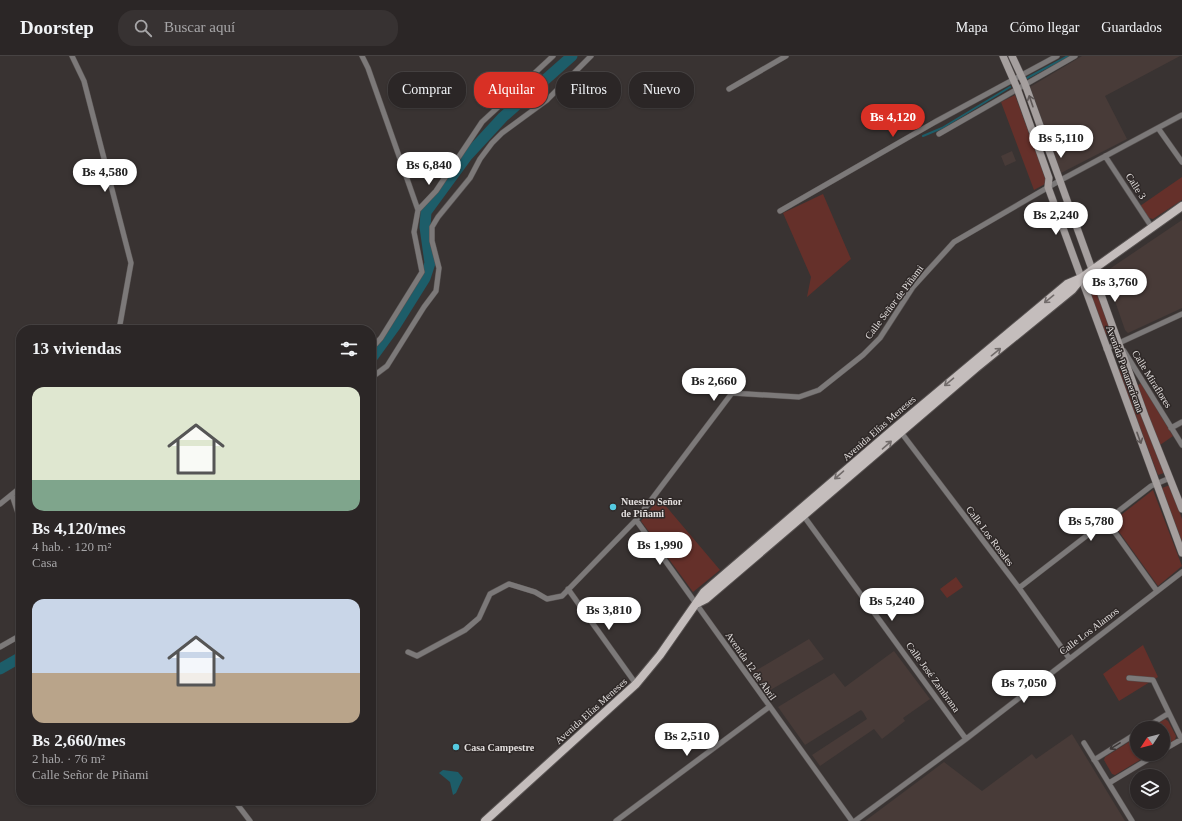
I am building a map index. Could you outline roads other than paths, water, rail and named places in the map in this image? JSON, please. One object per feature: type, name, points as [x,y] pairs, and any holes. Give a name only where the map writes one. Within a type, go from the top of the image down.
[{"type":"main road","name":"Avenida Panamericana","points":[[1003,56],[1017,88],[1049,178],[1048,187],[1106,349],[1182,553]]},
{"type":"main road","name":"Avenida Panamericana","points":[[1012,56],[1025,84],[1059,181],[1182,509]]},
{"type":"main road","name":"Avenida Elías Meneses","points":[[485,821],[636,684],[660,655],[697,603],[706,599],[801,513],[898,430],[1072,290],[1081,278],[1151,226],[1182,206]]},
{"type":"street","points":[[72,56],[84,81],[131,263],[119,325]]},
{"type":"street","points":[[362,56],[368,68],[418,210],[414,232],[422,272],[381,338],[376,344]]},
{"type":"street","points":[[418,210],[436,191],[482,122],[553,56]]},
{"type":"street","points":[[376,374],[387,366],[424,307],[436,291],[439,268],[432,241],[432,227],[438,217],[470,178],[480,159],[502,133],[547,100],[591,56]]},
{"type":"street","points":[[729,89],[786,56]]},
{"type":"street","points":[[780,211],[1013,79],[1057,56]]},
{"type":"street","points":[[939,134],[1075,56]]},
{"type":"street","name":"Calle Señor de Piñami","points":[[408,652],[417,656],[464,630],[479,618],[490,594],[509,584],[535,592],[547,599],[562,596],[636,520],[732,393],[799,397],[819,390],[863,355],[880,338],[913,287],[954,242],[1048,187],[1182,115]]},
{"type":"street","points":[[1158,128],[1182,162]]},
{"type":"street","name":"Calle 3","points":[[1105,156],[1151,226]]},
{"type":"street","points":[[1106,349],[1182,314]]},
{"type":"street","name":"Calle Miraflores","points":[[1119,343],[1182,445]]},
{"type":"street","points":[[1171,428],[1182,422]]},
{"type":"street","name":"Calle Los Rosales","points":[[898,430],[1019,588],[1069,658]]},
{"type":"street","points":[[1019,588],[1156,483],[1170,478]]},
{"type":"street","points":[[0,504],[16,491]]},
{"type":"street","points":[[12,495],[16,507]]},
{"type":"street","name":"Calle José Zambrana","points":[[801,513],[966,739]]},
{"type":"street","name":"Avenida 12 de Abril","points":[[636,520],[697,603],[769,707],[854,821]]},
{"type":"street","points":[[1106,520],[1158,591]]},
{"type":"street","name":"Calle Los Alamos","points":[[854,821],[966,739],[1182,572]]},
{"type":"street","points":[[568,589],[636,684]]},
{"type":"street","points":[[0,647],[16,638]]},
{"type":"street","points":[[1129,678],[1153,680],[1169,713],[1180,728],[1182,739],[1170,746]]},
{"type":"street","points":[[616,821],[769,707]]},
{"type":"street","points":[[1156,721],[1169,713]]},
{"type":"street","points":[[1094,760],[1130,737]]},
{"type":"street","points":[[1084,744],[1132,821]]},
{"type":"street","points":[[1109,783],[1145,761]]},
{"type":"street","points":[[238,805],[250,821]]},
{"type":"water","points":[[443,770],[458,772],[463,778],[456,793],[453,795],[450,782],[439,773]]},
{"type":"waterway","points":[[376,352],[395,326],[425,278],[430,263],[425,227],[426,212],[467,156],[503,117],[572,56]]},
{"type":"waterway","points":[[1027,78],[1068,56]]},
{"type":"waterway","points":[[923,136],[942,128],[1010,87]]},
{"type":"waterway","points":[[0,669],[16,660]]},
{"type":"place","name":"Nuestro Señor de Piñami","points":[[613,507]]},
{"type":"place","name":"Casa Campestre","points":[[456,747]]}]
